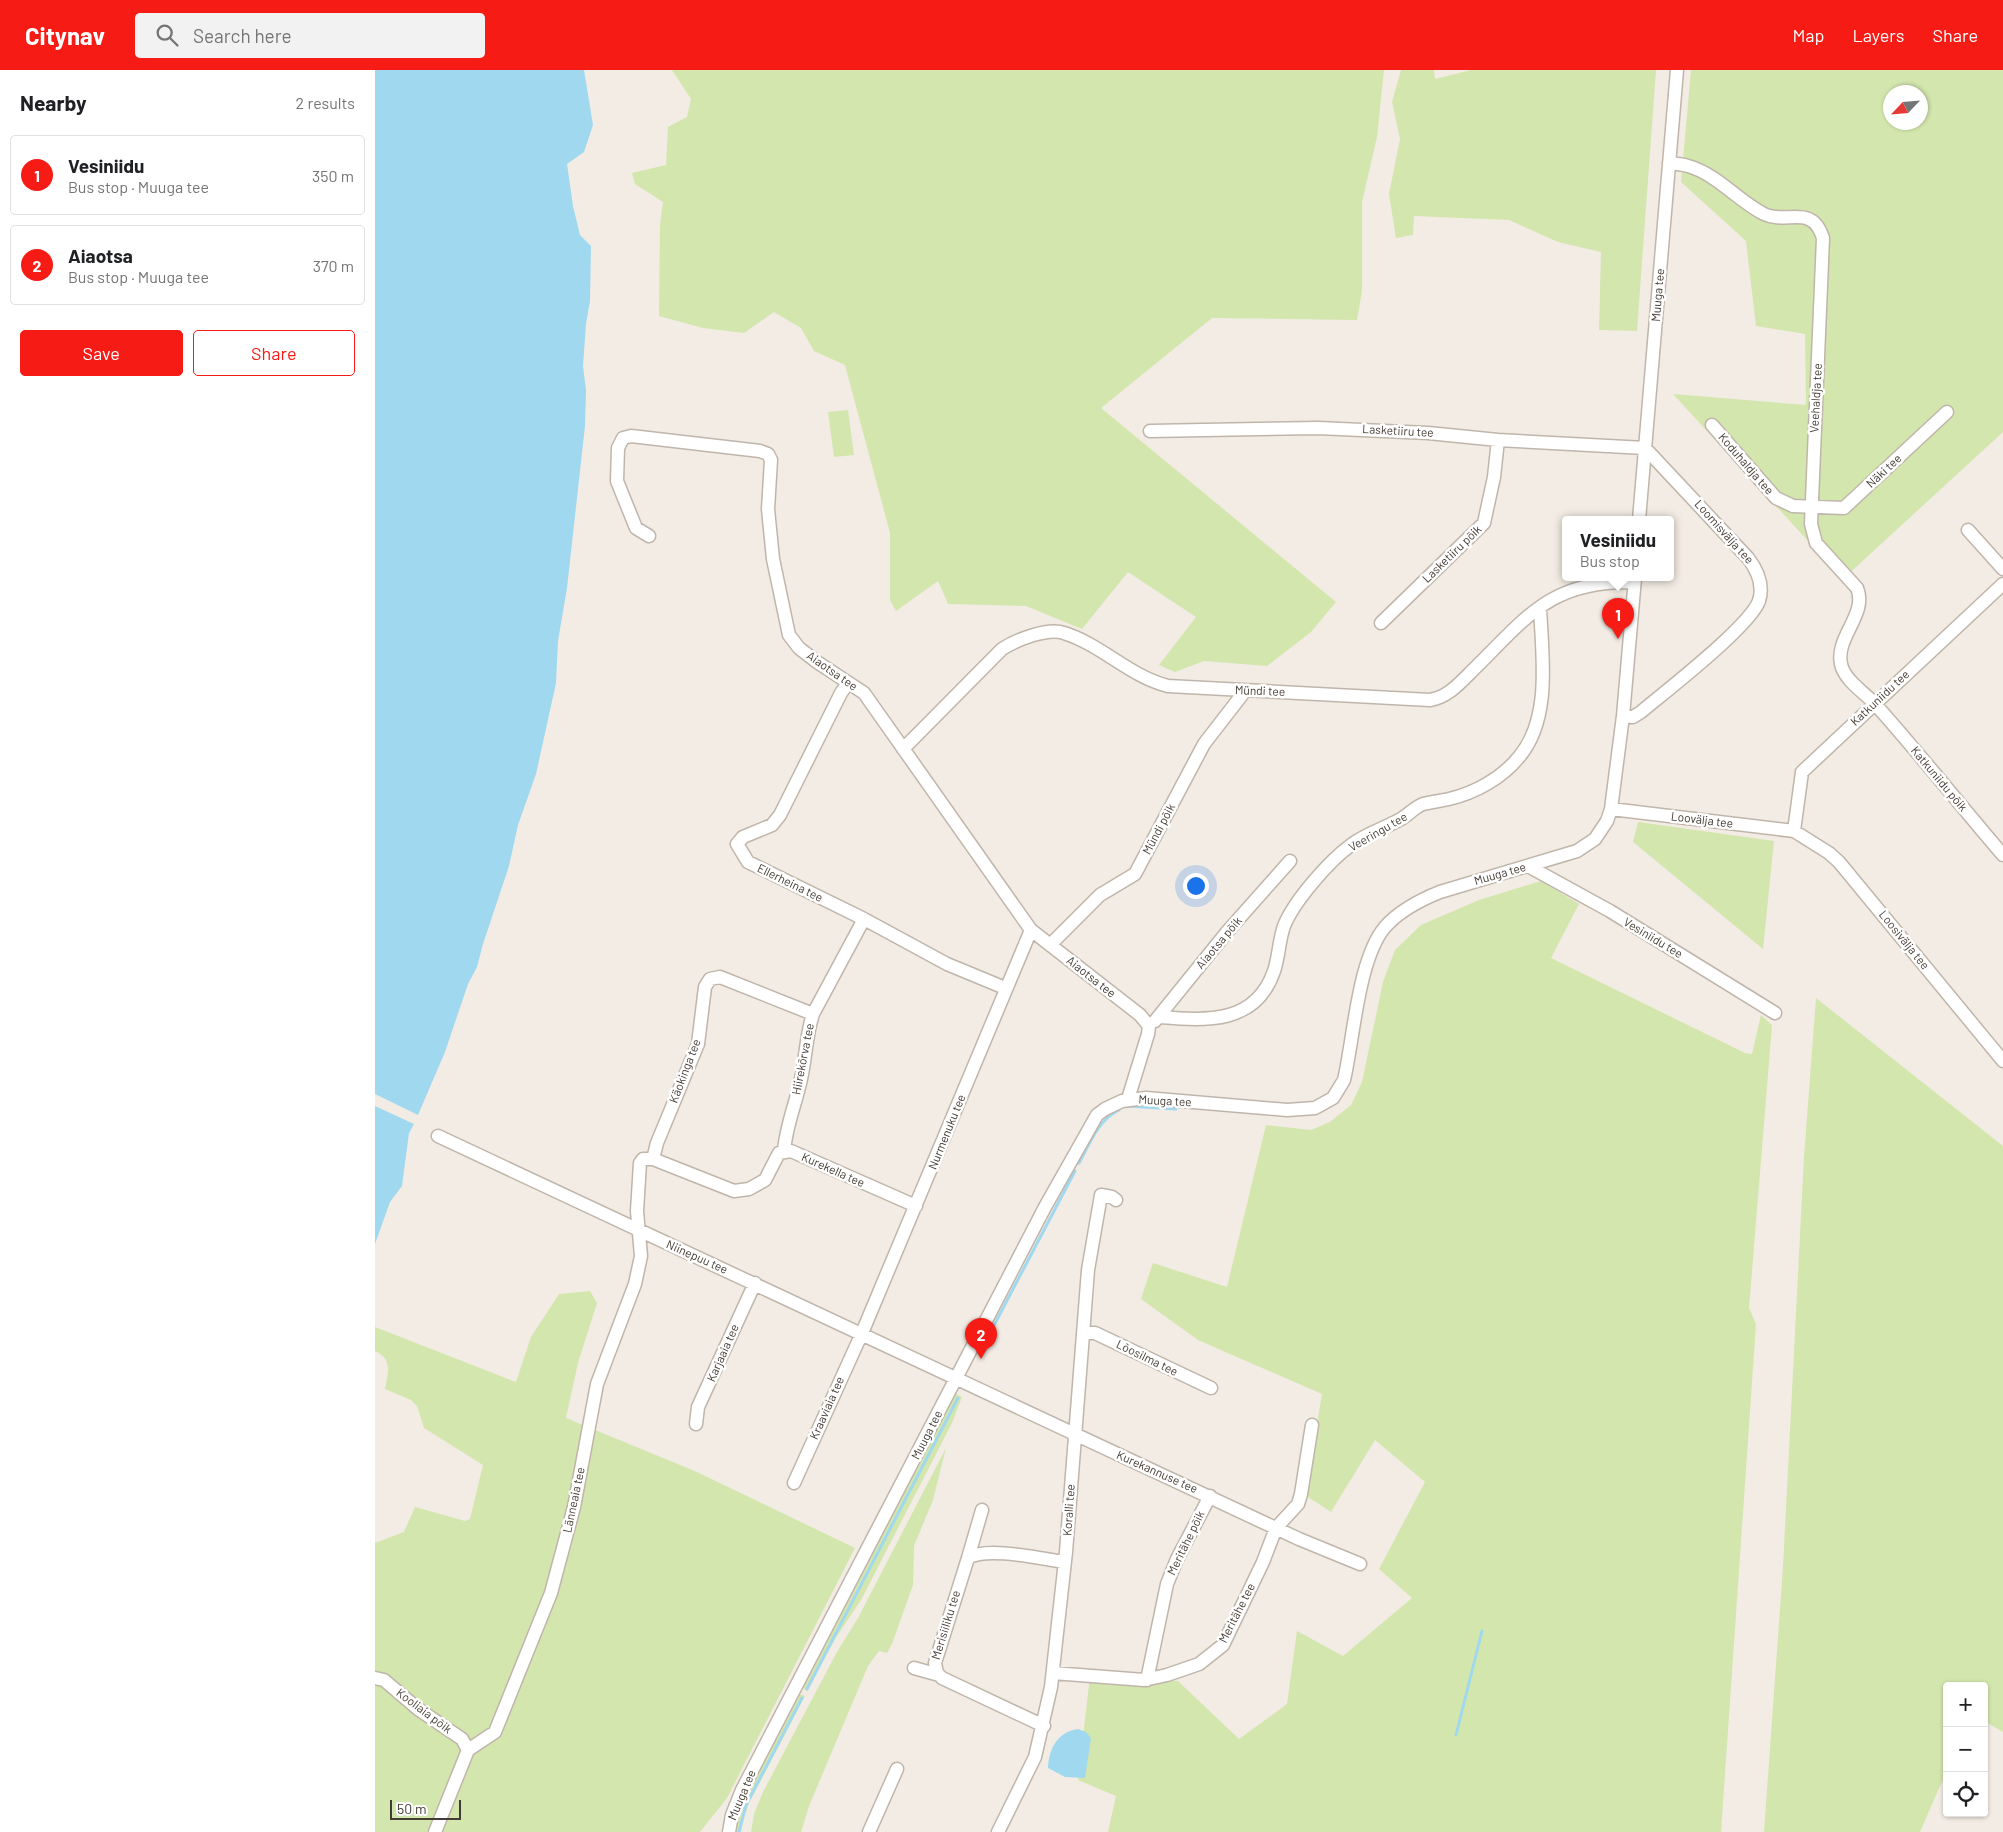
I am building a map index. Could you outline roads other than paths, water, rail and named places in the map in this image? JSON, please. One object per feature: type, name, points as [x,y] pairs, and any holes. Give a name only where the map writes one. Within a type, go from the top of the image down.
[{"type":"street","name":"Muuga tee","points":[[1639,516],[1677,70]]},
{"type":"street","name":"Veehaldja tee","points":[[1669,163],[1689,166],[1716,180],[1763,213],[1807,218],[1814,221],[1820,228],[1823,238],[1811,524],[1816,543],[1857,588],[1860,595],[1859,605],[1841,650],[1841,665],[1851,680],[1875,703]]},
{"type":"street","name":"Näki tee","points":[[1812,508],[1844,508],[1947,412]]},
{"type":"street","name":"Koduhaldja tee","points":[[1712,424],[1776,498],[1793,506],[1812,508]]},
{"type":"street","name":"Lasketiiru tee","points":[[1150,431],[1318,428],[1428,432],[1498,440],[1645,448]]},
{"type":"street","name":"Aiaotsa tee","points":[[649,536],[636,528],[617,480],[618,448],[623,438],[649,438],[760,451],[768,454],[771,460],[768,509],[773,558],[789,636],[799,648],[848,684],[864,693],[1031,930],[1140,1014],[1149,1026]]},
{"type":"street","name":"Lasketiiru põik","points":[[1381,623],[1485,523],[1494,477],[1498,440]]},
{"type":"street","name":"Loomisvälja tee","points":[[1623,716],[1633,717],[1641,712],[1714,649],[1749,617],[1758,602],[1761,592],[1758,574],[1748,558],[1653,454],[1645,448]]},
{"type":"street","points":[[1968,530],[2003,569]]},
{"type":"street","name":"Mündi tee","points":[[903,749],[1002,649],[1016,640],[1055,631],[1064,632],[1100,650],[1136,674],[1152,682],[1168,686],[1417,700],[1438,698],[1457,685],[1540,607],[1559,594],[1577,587],[1610,581]]},
{"type":"street","name":"Muuga tee","points":[[729,1832],[732,1815],[742,1790],[873,1542],[955,1379],[1091,1124],[1105,1109],[1128,1100],[1146,1098],[1287,1110],[1315,1108],[1326,1103],[1333,1098],[1345,1080],[1370,952],[1384,928],[1403,910],[1439,892],[1564,856],[1589,844],[1607,821],[1611,808],[1623,716],[1635,581]]},
{"type":"street","name":"Katkuniidu tee","points":[[1794,831],[1802,772],[2003,584]]},
{"type":"street","name":"Veeringu tee","points":[[1160,1017],[1214,1018],[1230,1016],[1249,1008],[1269,984],[1275,970],[1284,927],[1302,894],[1351,844],[1403,818],[1421,805],[1463,795],[1492,781],[1519,758],[1536,727],[1542,693],[1540,607]]},
{"type":"street","name":"Ellerheina tee","points":[[848,684],[841,692],[780,815],[773,825],[743,837],[737,844],[748,862],[865,919],[947,964],[1005,988]]},
{"type":"street","name":"Mündi põik","points":[[1051,945],[1100,895],[1135,874],[1204,744],[1245,691]]},
{"type":"street","name":"Katkuniidu põik","points":[[1875,703],[2003,855]]},
{"type":"street","name":"Loovälja tee","points":[[1611,808],[1794,831]]},
{"type":"street","name":"Loosivälja tee","points":[[1794,831],[1829,853],[1839,862],[2003,1061]]},
{"type":"street","name":"Aiaotsa põik","points":[[1149,1026],[1160,1017],[1166,1006],[1227,932],[1290,861]]},
{"type":"street","name":"Vesiniidu tee","points":[[1528,866],[1609,911],[1775,1012]]},
{"type":"street","name":"Hiirekõrva tee","points":[[784,1151],[785,1135],[801,1082],[809,1027],[813,1014],[865,919]]},
{"type":"street","name":"Nurmenuku tee","points":[[862,1333],[1005,988],[1031,930]]},
{"type":"street","name":"Käokinga tee","points":[[639,1231],[637,1211],[640,1163],[643,1159],[653,1159],[657,1143],[698,1044],[705,987],[710,979],[721,977],[813,1014]]},
{"type":"street","points":[[1128,1100],[1149,1026]]},
{"type":"street","name":"Niinepuu tee","points":[[437,1136],[862,1333],[955,1379]]},
{"type":"street","points":[[653,1159],[734,1191],[749,1189],[765,1180],[779,1153],[784,1151]]},
{"type":"street","name":"Kurekella tee","points":[[784,1151],[791,1151],[916,1206]]},
{"type":"street","name":"Koralli tee","points":[[998,1832],[1035,1756],[1044,1726],[1053,1673],[1065,1562],[1088,1270],[1101,1195],[1116,1200]]},
{"type":"street","name":"Länneaia tee","points":[[468,1750],[495,1732],[551,1593],[574,1507],[597,1384],[635,1284],[641,1256],[639,1231]]},
{"type":"street","name":"Karjaaia tee","points":[[697,1424],[698,1408],[755,1283]]},
{"type":"street","name":"Kraaviaia tee","points":[[794,1483],[862,1333]]},
{"type":"street","name":"Lõosilma tee","points":[[1083,1333],[1095,1333],[1211,1388]]},
{"type":"street","name":"Kurekannuse tee","points":[[955,1379],[1276,1528],[1360,1564]]},
{"type":"street","points":[[1276,1528],[1298,1504],[1312,1425]]},
{"type":"street","name":"Meritähe põik","points":[[1147,1680],[1167,1584],[1177,1559],[1210,1496]]},
{"type":"street","name":"Merisiiliku tee","points":[[982,1510],[934,1667],[939,1675],[1044,1726]]},
{"type":"street","name":"Meritähe tee","points":[[1053,1673],[1147,1680],[1199,1664],[1223,1645],[1263,1562],[1276,1528]]},
{"type":"street","points":[[968,1558],[979,1554],[1001,1554],[1065,1562]]},
{"type":"street","points":[[914,1668],[939,1675]]},
{"type":"street","name":"Kooliaia põik","points":[[375,1678],[384,1680],[418,1709],[462,1739],[468,1750]]},
{"type":"street","points":[[435,1832],[468,1750]]},
{"type":"street","points":[[869,1832],[897,1769]]},
{"type":"water","points":[[375,70],[584,70],[593,125],[584,152],[567,164],[573,206],[580,235],[591,246],[590,301],[586,324],[583,366],[586,390],[585,426],[567,588],[558,641],[556,683],[536,774],[518,825],[509,866],[477,967],[468,984],[445,1052],[418,1115],[375,1094]]},
{"type":"water","points":[[375,1106],[414,1124],[409,1133],[402,1186],[390,1202],[375,1244]]},
{"type":"water","points":[[1078,1729],[1086,1732],[1091,1738],[1085,1778],[1065,1777],[1048,1768],[1050,1754],[1055,1742],[1065,1734]]},
{"type":"waterway","points":[[1128,1106],[1176,1109]]},
{"type":"waterway","points":[[1079,1163],[1100,1126],[1119,1110]]},
{"type":"waterway","points":[[991,1331],[1075,1171]]},
{"type":"waterway","points":[[807,1689],[958,1398]]},
{"type":"waterway","points":[[1456,1735],[1482,1631]]},
{"type":"waterway","points":[[739,1832],[746,1805],[802,1698]]},
{"type":"place","name":"Vesiniidu","points":[[1618,639]]},
{"type":"place","name":"Aiaotsa","points":[[981,1359]]}]
